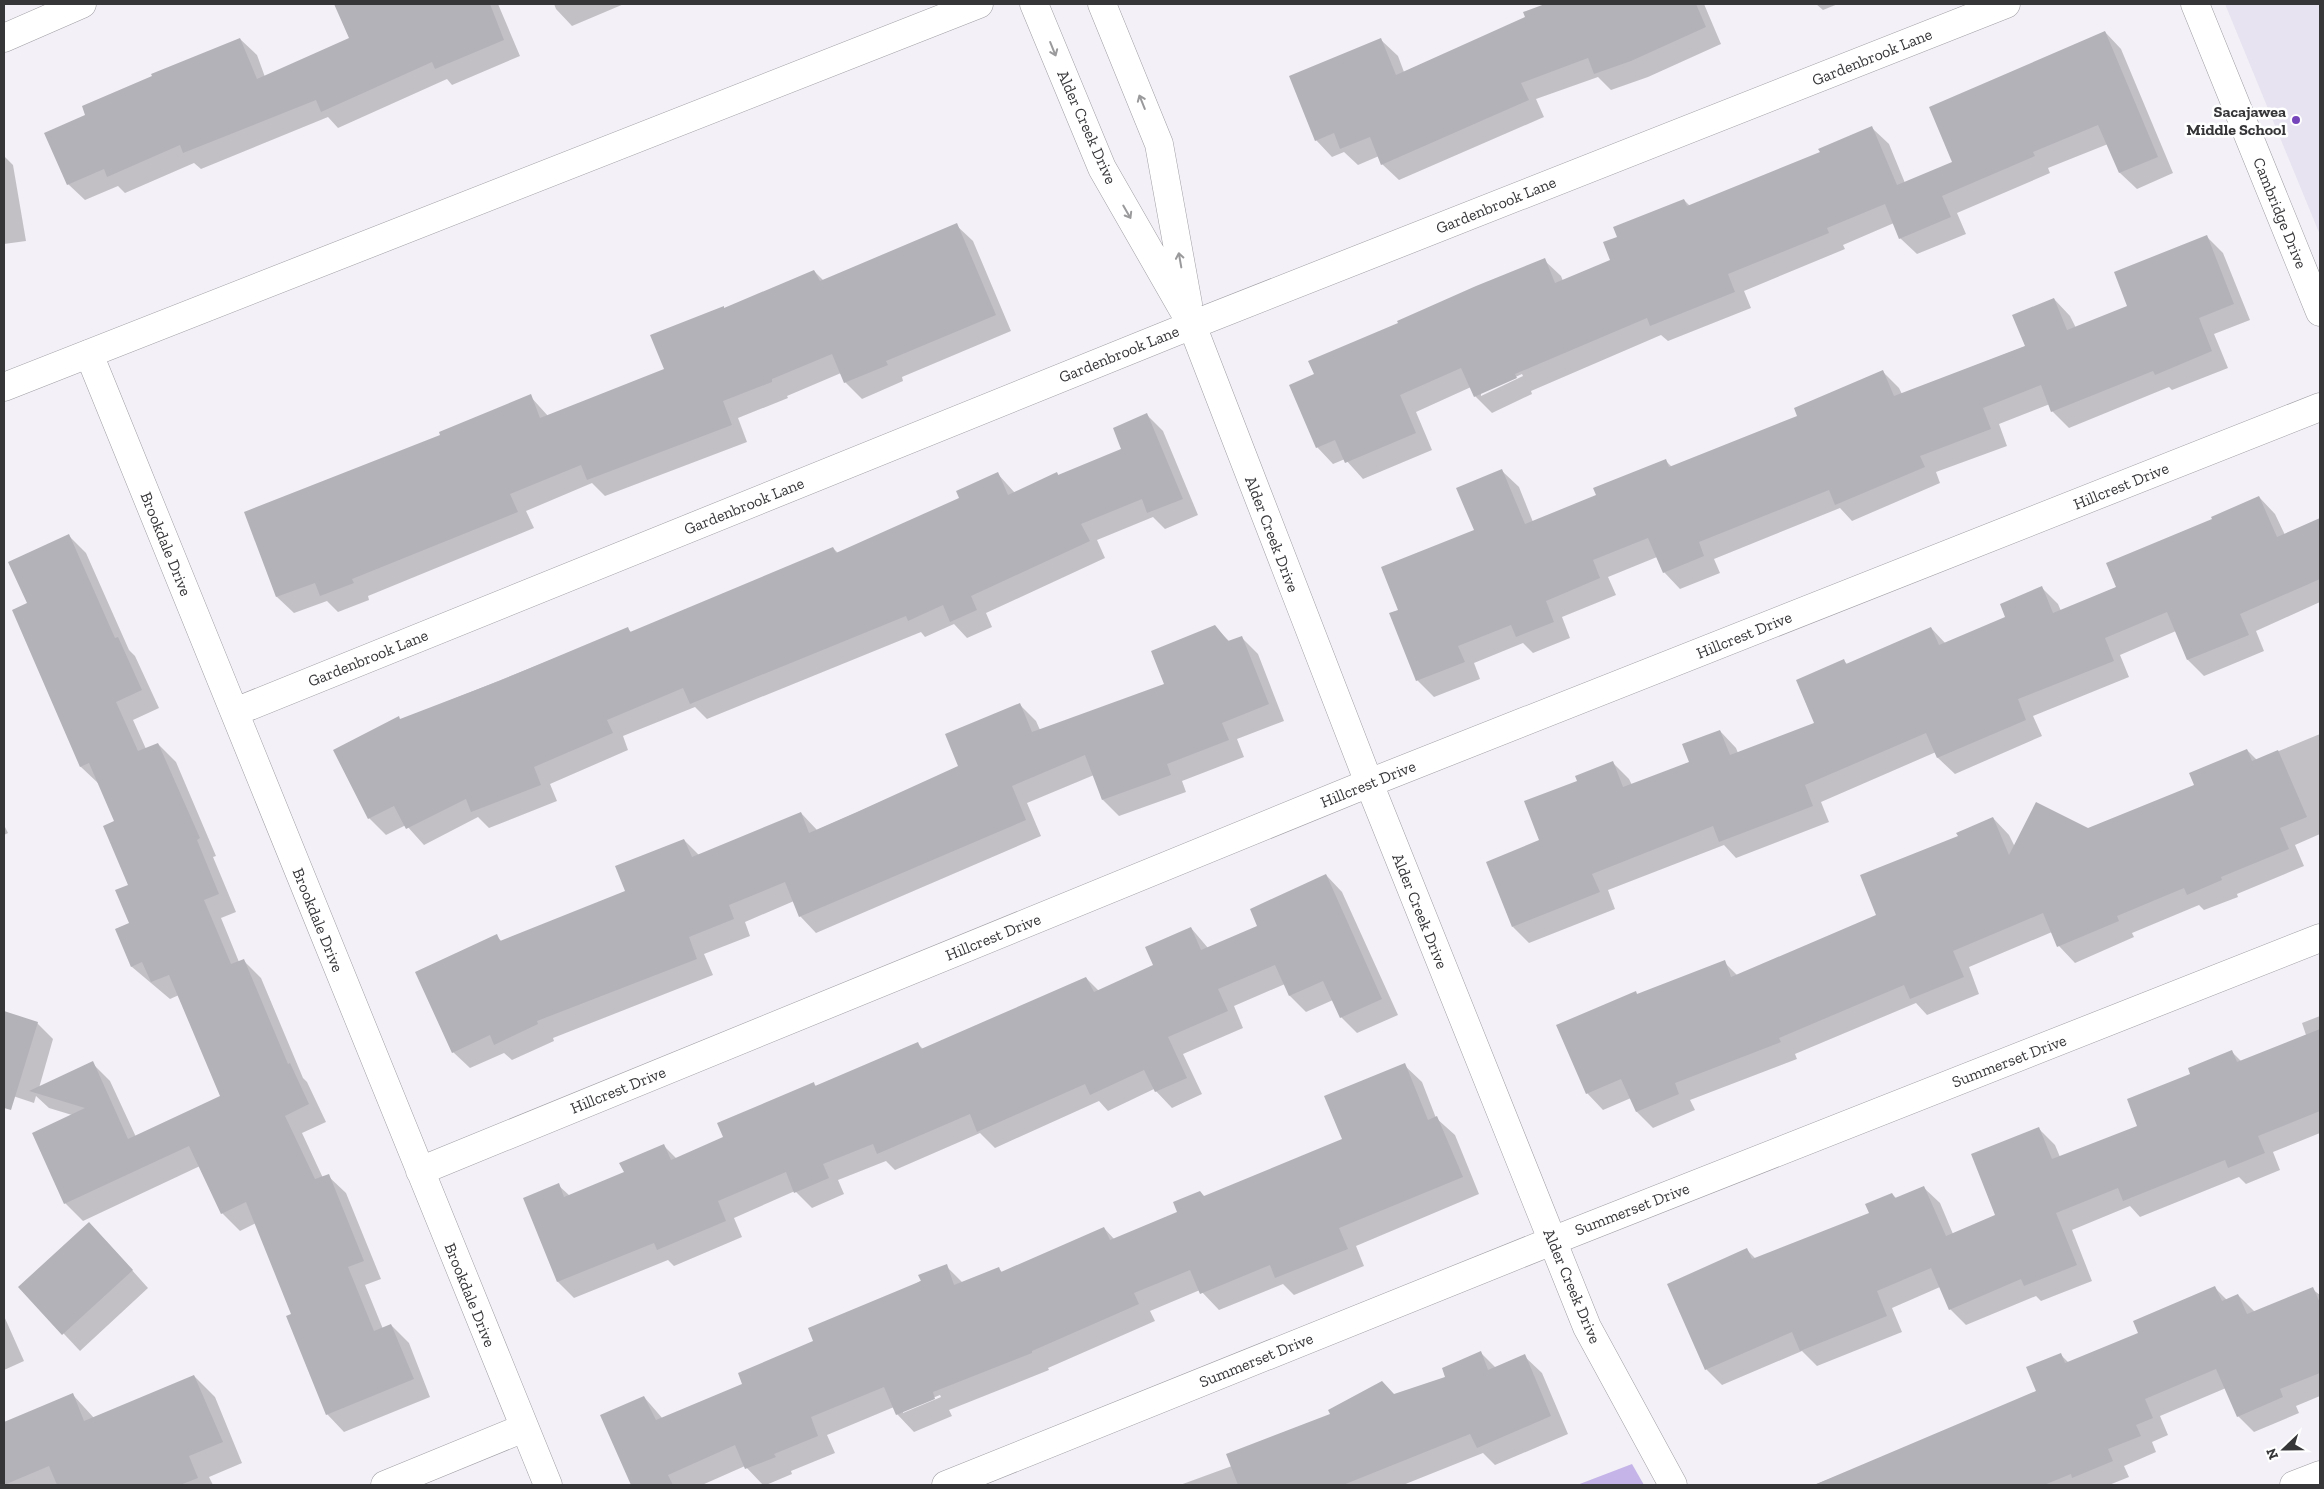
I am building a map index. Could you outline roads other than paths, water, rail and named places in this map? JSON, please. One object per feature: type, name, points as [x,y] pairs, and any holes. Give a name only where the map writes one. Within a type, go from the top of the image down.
[{"type":"street","points":[[4,38],[82,4]]},
{"type":"street","points":[[4,388],[979,4]]},
{"type":"street","name":"Alder Creek Drive","points":[[1034,4],[1102,168],[1192,325],[1369,783],[1587,1327],[1673,1485]]},
{"type":"street","name":"Alder Creek Drive","points":[[1102,4],[1159,144],[1192,325]]},
{"type":"street","name":"Gardenbrook Lane","points":[[234,712],[1192,325],[2006,4]]},
{"type":"street","name":"Cambridge Drive","points":[[2195,4],[2320,312]]},
{"type":"street","name":"Brookdale Drive","points":[[89,354],[548,1485]]},
{"type":"street","name":"Hillcrest Drive","points":[[420,1171],[1369,783],[2320,407]]},
{"type":"street","name":"Summerset Drive","points":[[946,1485],[1552,1241],[2320,938]]},
{"type":"street","points":[[385,1485],[524,1428]]},
{"type":"street","points":[[2294,1485],[2320,1475]]},
{"type":"place","name":"Sacajawea Middle School","points":[[2296,120]]}]
